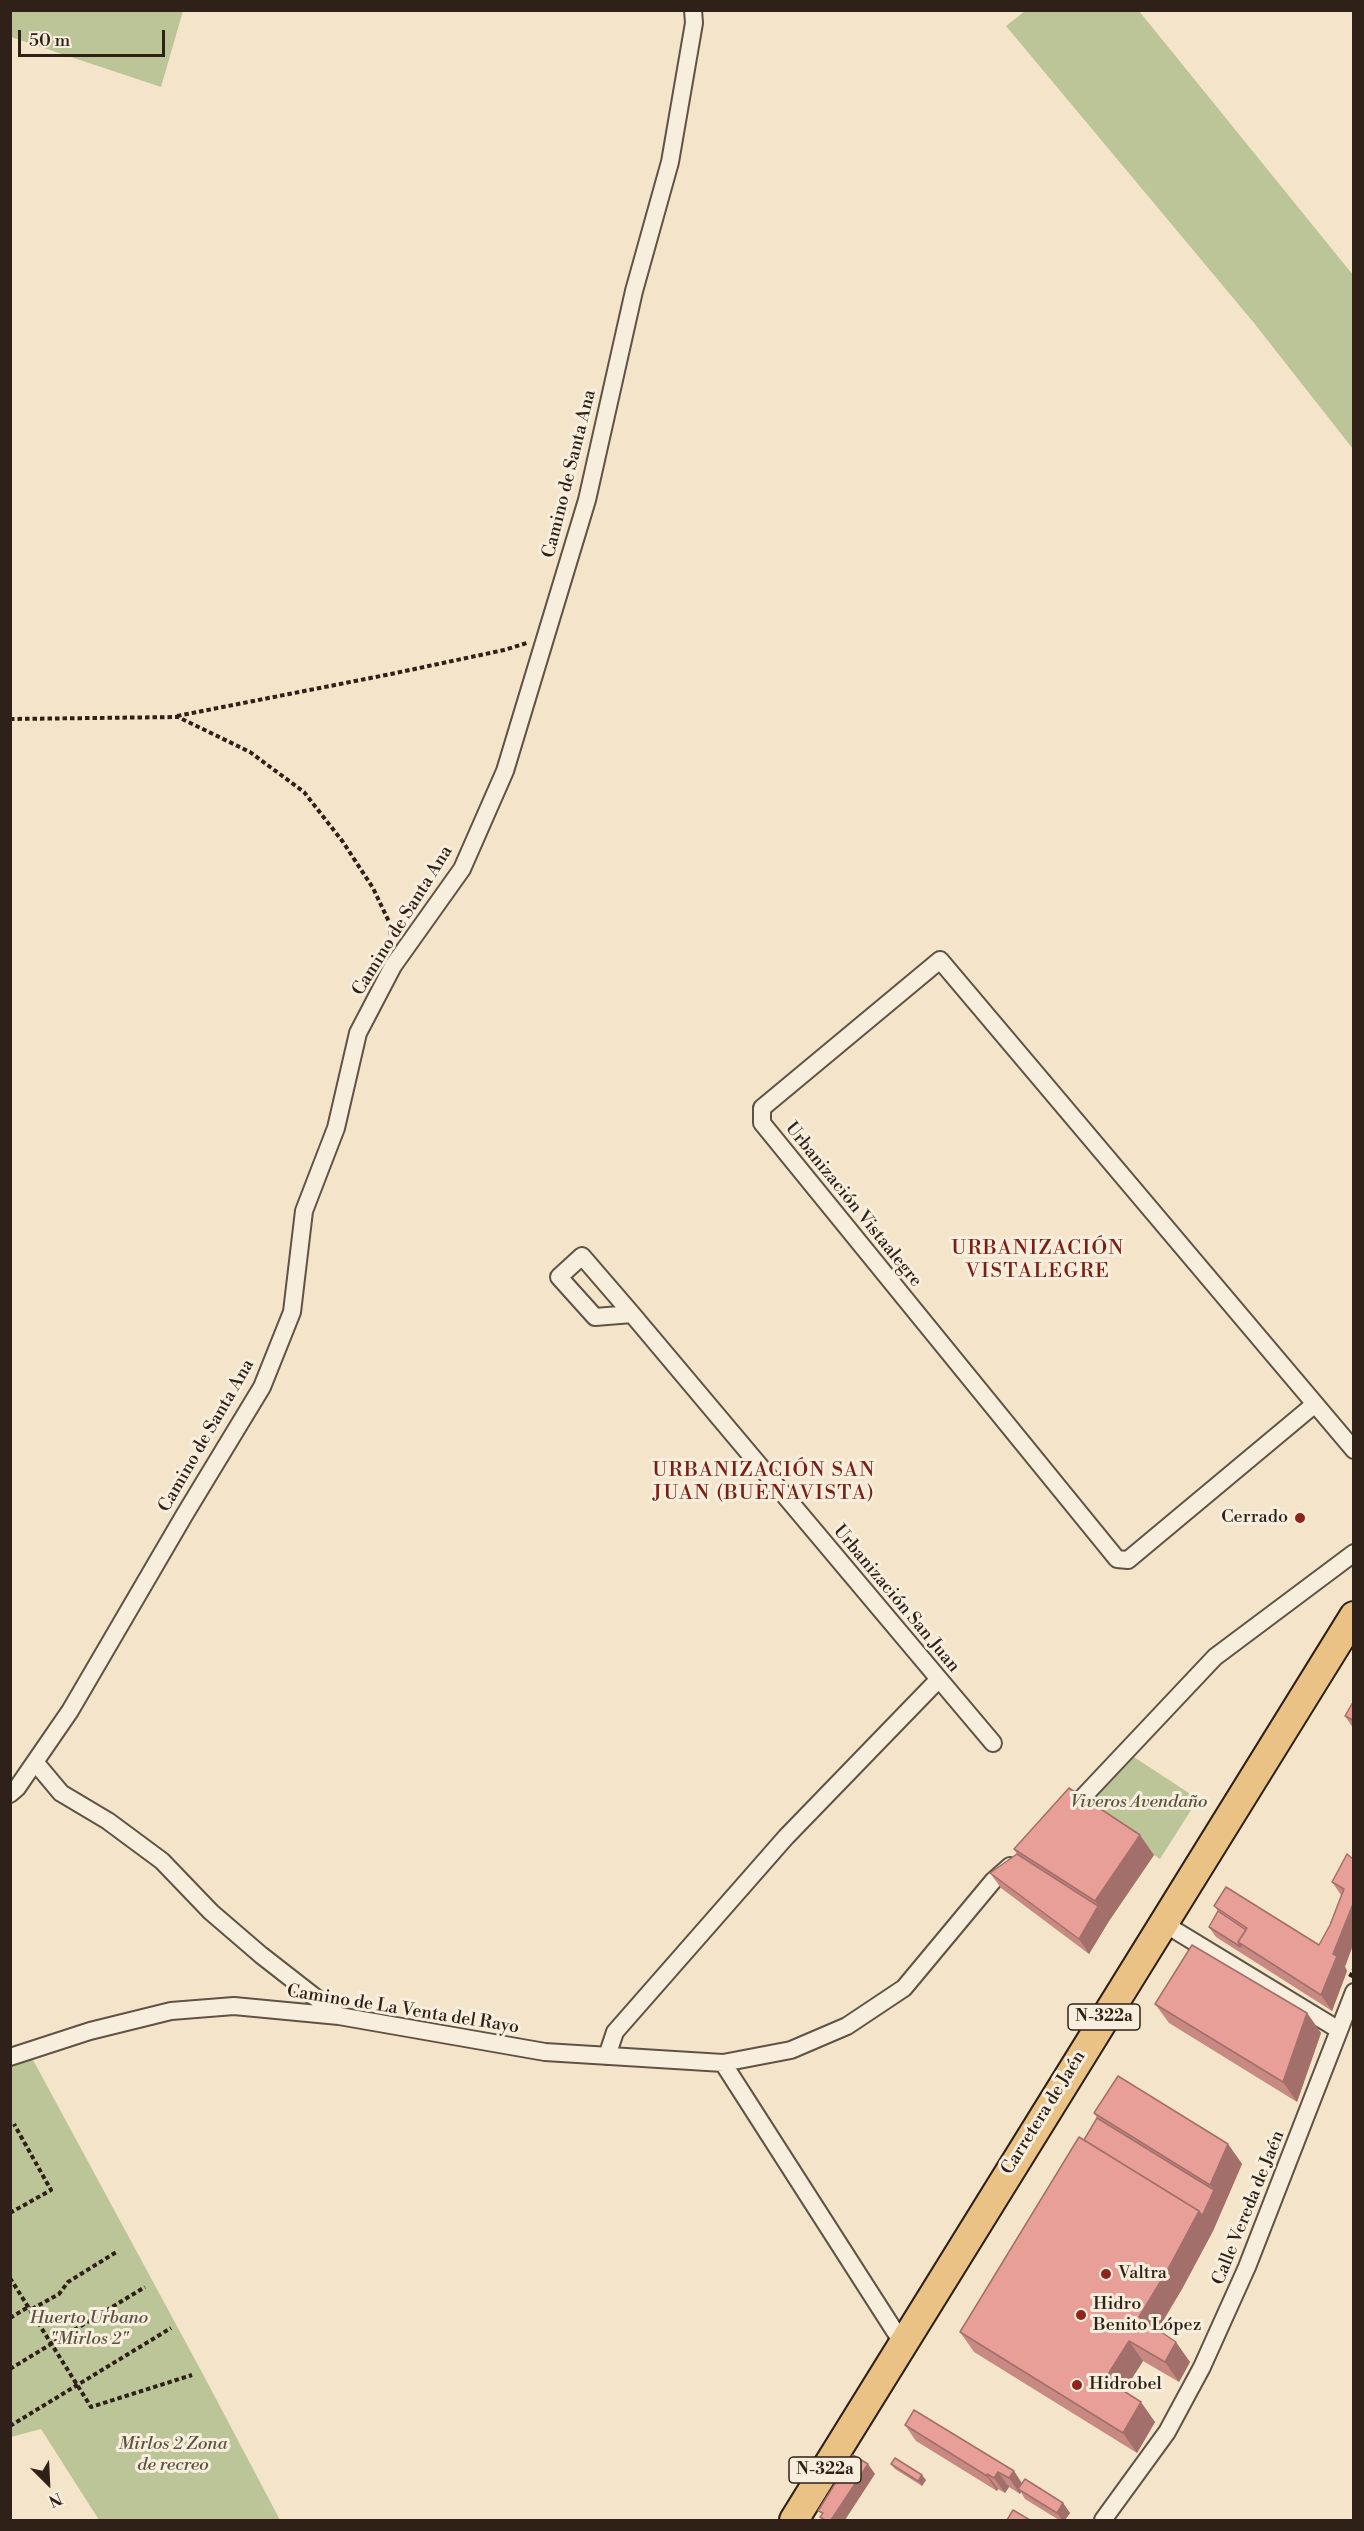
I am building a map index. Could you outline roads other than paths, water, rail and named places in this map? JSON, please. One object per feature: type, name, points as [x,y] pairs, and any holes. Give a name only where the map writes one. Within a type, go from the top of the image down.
[{"type":"highway","name":"Carretera de Jaén","points":[[794,2520],[1353,1616]]},
{"type":"street","name":"Camino de Santa Ana","points":[[10,1794],[70,1711],[262,1387],[292,1312],[304,1211],[336,1128],[358,1033],[393,966],[462,869],[505,771],[587,500],[634,291],[670,162],[694,23],[693,10]]},
{"type":"street","name":"Urbanización Vistaalegre","points":[[1315,1404],[1128,1560],[1117,1559],[762,1123],[762,1108],[940,960],[1315,1404],[1353,1450]]},
{"type":"street","name":"Urbanización San Juan","points":[[632,1314],[993,1743]]},
{"type":"street","points":[[1051,1828],[1149,1730],[1215,1657],[1353,1553]]},
{"type":"street","points":[[607,2056],[615,2032],[786,1837],[939,1679]]},
{"type":"street","points":[[35,1762],[61,1792],[108,1821],[162,1861],[212,1912],[261,1955],[339,2016]]},
{"type":"street","name":"Camino de La Venta del Rayo","points":[[10,2057],[90,2031],[171,2011],[234,2006],[339,2016],[545,2052],[723,2063],[791,2050],[847,2026],[903,1988],[993,1881],[1018,1858]]},
{"type":"street","points":[[1163,1923],[1339,2030]]},
{"type":"street","name":"Calle Vereda de Jaén","points":[[1103,2520],[1167,2432],[1202,2367],[1247,2267],[1353,1992]]},
{"type":"street","points":[[723,2063],[903,2344]]},
{"type":"place","name":"Cerrado","points":[[1300,1518]]},
{"type":"place","name":"Valtra","points":[[1106,2274]]},
{"type":"place","name":"Hidro Benito López","points":[[1081,2315]]},
{"type":"place","name":"Hidrobel","points":[[1077,2385]]},
{"type":"district","name":"URBANIZACIÓN VISTALEGRE","points":[[1038,1260]]},
{"type":"district","name":"URBANIZACIÓN SAN JUAN (BUENAVISTA)","points":[[764,1482]]},
{"type":"park label","name":"Viveros Avendaño","points":[[1139,1803]]},
{"type":"park label","name":"Huerto Urbano \"Mirlos 2\"","points":[[89,2329]]},
{"type":"park label","name":"Mirlos 2 Zona de recreo","points":[[173,2455]]}]
